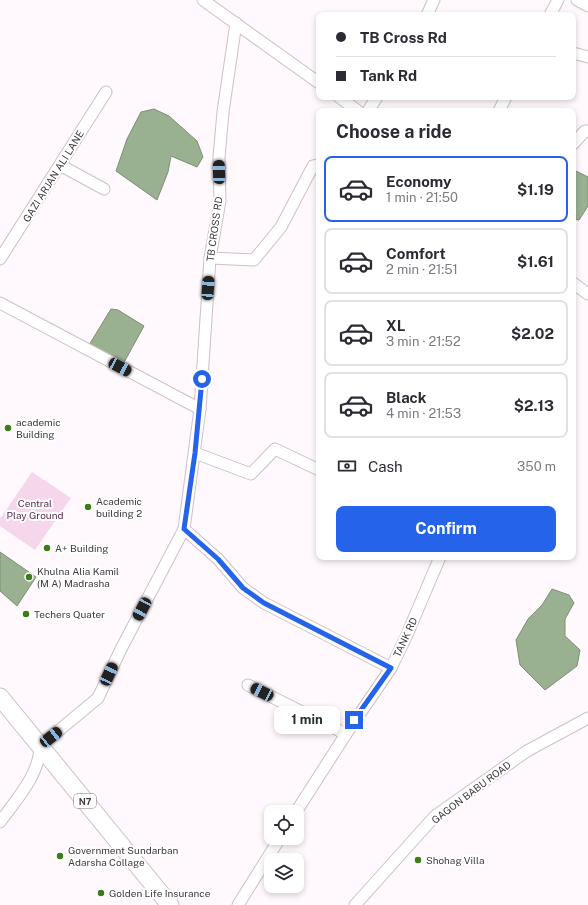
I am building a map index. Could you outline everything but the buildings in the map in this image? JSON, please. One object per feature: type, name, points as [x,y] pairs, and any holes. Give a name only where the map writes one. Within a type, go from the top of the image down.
[{"type":"highway","name":"N7","points":[[0,697],[40,751],[160,905]]},
{"type":"highway","name":"N7","points":[[0,709],[40,751],[170,905]]},
{"type":"street","points":[[203,0],[316,81]]},
{"type":"street","points":[[429,12],[434,0]]},
{"type":"street","points":[[552,12],[558,0]]},
{"type":"street","points":[[577,0],[588,6]]},
{"type":"street","name":"TB CROSS RD","points":[[40,751],[98,698],[121,649],[184,529],[200,409],[210,258],[220,201],[219,157],[223,112],[236,23]]},
{"type":"street","points":[[576,54],[588,57]]},
{"type":"street","name":"GAZI ARJAN ALI LANE","points":[[0,260],[106,92]]},
{"type":"street","points":[[342,100],[354,108]]},
{"type":"street","points":[[576,141],[585,131],[588,131]]},
{"type":"street","points":[[60,165],[104,189]]},
{"type":"street","points":[[210,258],[254,260],[280,227],[313,166],[316,166]]},
{"type":"street","points":[[576,285],[588,294]]},
{"type":"street","points":[[0,303],[200,409]]},
{"type":"street","points":[[195,453],[251,474],[275,449],[316,469]]},
{"type":"street","points":[[184,529],[218,559],[243,588],[264,603],[391,668]]},
{"type":"street","name":"TANK RD","points":[[300,805],[391,668],[439,560]]},
{"type":"street","points":[[248,685],[346,734]]},
{"type":"street","name":"GAGON BABU ROAD","points":[[355,905],[435,816],[527,751],[588,718]]},
{"type":"street","points":[[0,822],[33,774],[40,751]]},
{"type":"street","points":[[238,905],[276,845]]},
{"type":"green space","name":"Central Play Ground","points":[[32,472],[71,498],[35,550],[0,526],[0,519]]},
{"type":"shaded area","points":[[154,109],[169,116],[197,141],[203,157],[197,167],[171,156],[168,172],[157,200],[116,171],[127,139],[141,112]]},
{"type":"shaded area","points":[[576,171],[588,177],[588,206],[579,220],[576,220]]},
{"type":"shaded area","points":[[111,309],[118,310],[144,326],[122,366],[89,345]]},
{"type":"shaded area","points":[[0,552],[36,577],[17,606],[0,591]]},
{"type":"shaded area","points":[[552,589],[569,595],[574,603],[565,619],[565,636],[580,650],[577,666],[545,690],[520,665],[516,640],[528,619],[542,605]]},
{"type":"place","name":"academic Building","points":[[8,428]]},
{"type":"place","name":"Academic building 2","points":[[88,507]]},
{"type":"place","name":"A+ Building","points":[[47,548]]},
{"type":"place","name":"Khulna Alia Kamil (M A) Madrasha","points":[[29,577]]},
{"type":"place","name":"Techers Quater","points":[[26,614]]},
{"type":"place","name":"Government Sundarban Adarsha Collage","points":[[60,856]]},
{"type":"place","name":"Shohag Villa","points":[[418,860]]},
{"type":"place","name":"Golden Life Insurance","points":[[101,893]]},
{"type":"route","points":[[202,379],[195,453],[184,529],[218,559],[243,588],[264,603],[391,668],[354,720]]}]
